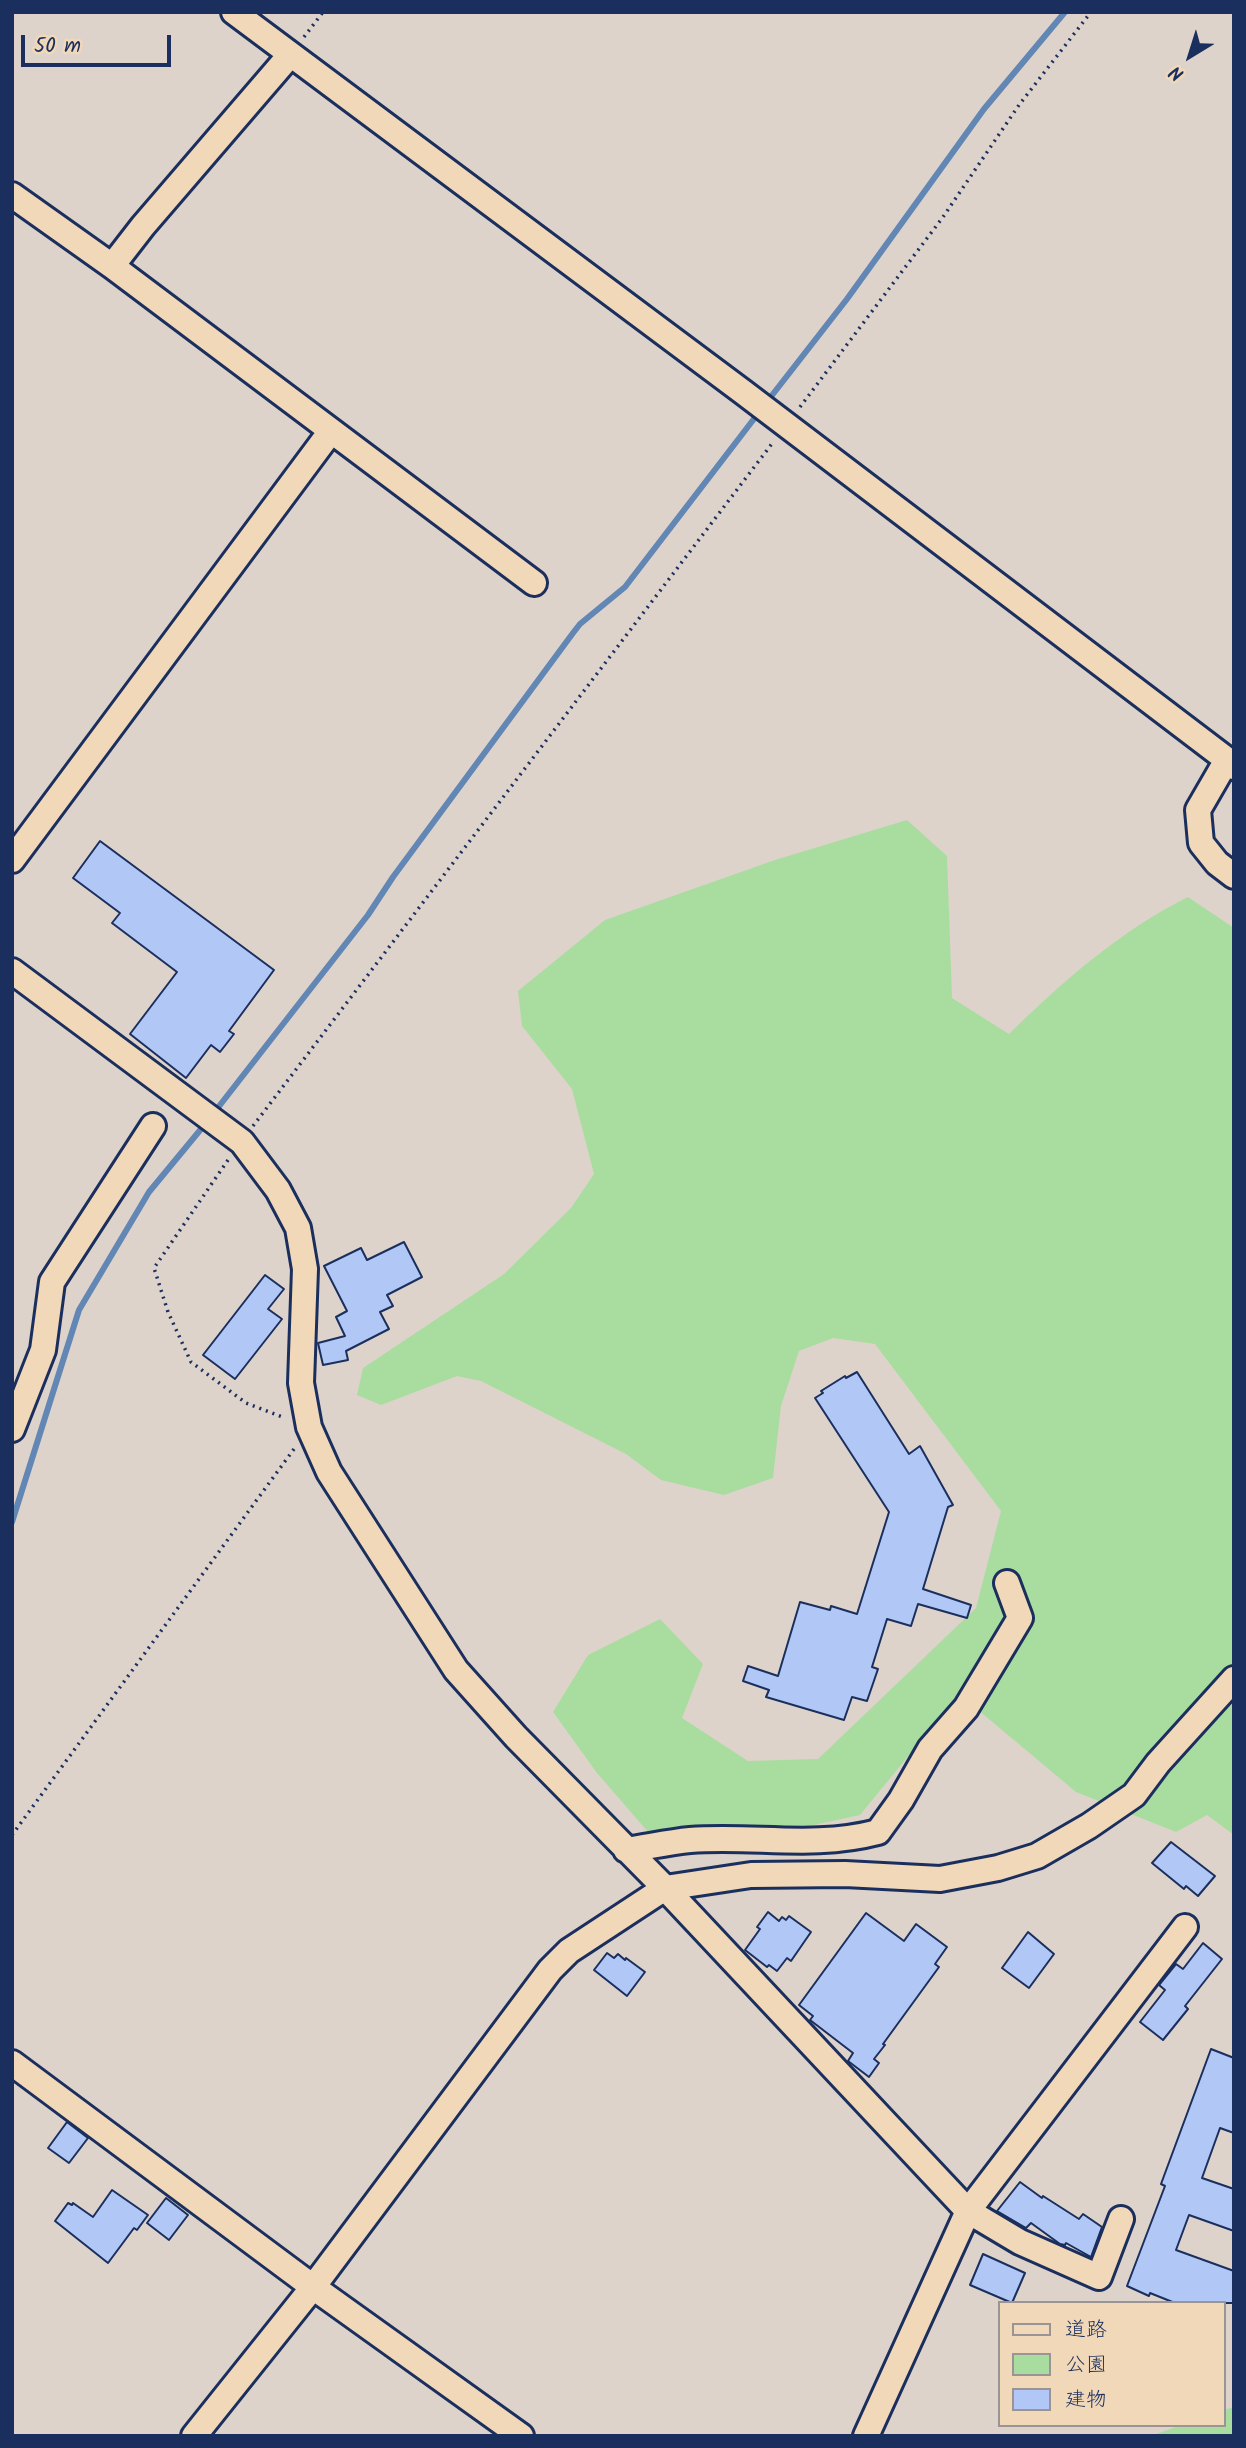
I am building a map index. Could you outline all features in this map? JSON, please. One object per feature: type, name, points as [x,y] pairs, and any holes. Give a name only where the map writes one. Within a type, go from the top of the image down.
[{"type":"street","points":[[233,12],[743,392],[1234,766]]},
{"type":"street","points":[[112,266],[290,55]]},
{"type":"street","points":[[12,195],[112,266],[534,583]]},
{"type":"street","points":[[12,860],[331,431]]},
{"type":"street","points":[[1234,766],[1224,765],[1198,810],[1201,843],[1217,863],[1234,876]]},
{"type":"street","points":[[12,971],[242,1142],[278,1190],[298,1228],[304,1269],[301,1383],[309,1427],[329,1472],[456,1670],[516,1737],[665,1888],[968,2211],[1020,2242],[1099,2277],[1121,2219]]},
{"type":"street","points":[[12,1429],[43,1350],[52,1282],[153,1126]]},
{"type":"street","points":[[626,1850],[691,1840],[849,1840],[878,1832],[901,1800],[930,1749],[966,1708],[1020,1618],[1007,1583]]},
{"type":"street","points":[[194,2436],[313,2287],[550,1970],[569,1951],[665,1888],[751,1875],[845,1874],[940,1879],[998,1868],[1037,1856],[1089,1826],[1134,1795],[1158,1763],[1234,1679]]},
{"type":"street","points":[[866,2436],[968,2211],[1185,1927]]},
{"type":"street","points":[[12,2063],[313,2287],[521,2436]]},
{"type":"path","points":[[290,55],[323,12]]},
{"type":"path","points":[[12,1835],[309,1427],[246,1403],[191,1362],[167,1312],[154,1268],[242,1142],[786,426],[943,217],[1019,105],[1091,12]]},
{"type":"green space","points":[[907,820],[947,856],[952,998],[1009,1034],[1093,958],[1139,925],[1188,897],[1234,928],[1234,1835],[1207,1815],[1176,1832],[1076,1792],[959,1694],[860,1815],[669,1856],[597,1773],[553,1712],[588,1655],[660,1619],[703,1664],[682,1718],[748,1761],[818,1759],[976,1608],[1001,1511],[875,1344],[833,1338],[799,1351],[781,1406],[773,1478],[724,1495],[661,1480],[626,1454],[481,1381],[457,1376],[381,1405],[357,1395],[363,1368],[504,1274],[571,1208],[594,1174],[572,1089],[522,1026],[518,991],[605,920],[775,860]]},
{"type":"green space","points":[[1234,2407],[1234,2436],[1151,2436],[1176,2427],[1225,2427],[1225,2409]]},
{"type":"building","points":[[100,841],[274,970],[229,1031],[234,1034],[220,1052],[211,1045],[186,1078],[130,1034],[177,972],[112,923],[120,913],[73,878]]},
{"type":"building","points":[[404,1242],[422,1277],[387,1295],[393,1306],[380,1312],[389,1329],[346,1351],[348,1360],[323,1365],[318,1343],[345,1336],[336,1317],[347,1311],[324,1266],[361,1248],[367,1260]]},
{"type":"building","points":[[265,1275],[284,1289],[268,1309],[282,1319],[235,1379],[203,1355]]},
{"type":"building","points":[[857,1372],[909,1454],[920,1446],[953,1505],[948,1507],[923,1589],[971,1605],[967,1618],[918,1604],[911,1626],[887,1619],[872,1667],[878,1669],[867,1701],[852,1697],[844,1720],[766,1697],[769,1690],[743,1681],[748,1666],[778,1676],[800,1602],[830,1610],[831,1606],[857,1614],[889,1512],[815,1398],[845,1376],[846,1378]]},
{"type":"building","points":[[1171,1842],[1215,1876],[1198,1896],[1186,1886],[1184,1889],[1152,1863]]},
{"type":"building","points":[[768,1912],[779,1921],[782,1917],[786,1920],[789,1916],[811,1932],[791,1961],[787,1958],[777,1971],[769,1965],[767,1967],[745,1950]]},
{"type":"building","points":[[866,1913],[904,1941],[916,1924],[947,1947],[935,1964],[939,1967],[874,2059],[879,2063],[869,2077],[848,2061],[853,2053],[810,2020],[813,2016],[799,2005]]},
{"type":"building","points":[[1028,1932],[1054,1954],[1029,1988],[1002,1968]]},
{"type":"building","points":[[1203,1943],[1222,1959],[1185,2006],[1188,2009],[1163,2040],[1140,2022],[1165,1990],[1159,1985],[1176,1964],[1183,1969]]},
{"type":"building","points":[[607,1953],[614,1958],[618,1954],[625,1960],[626,1958],[645,1972],[627,1996],[594,1970]]},
{"type":"building","points":[[1211,2049],[1234,2058],[1234,2133],[1220,2128],[1202,2178],[1234,2189],[1234,2231],[1189,2215],[1176,2250],[1234,2271],[1234,2303],[1170,2301],[1150,2293],[1149,2296],[1127,2286],[1165,2186],[1161,2184]]},
{"type":"building","points":[[67,2122],[88,2138],[69,2163],[48,2148]]},
{"type":"building","points":[[1020,2182],[1079,2219],[1083,2214],[1102,2227],[1091,2257],[1066,2243],[1060,2244],[1031,2223],[1026,2228],[997,2211]]},
{"type":"building","points":[[112,2190],[148,2215],[137,2230],[134,2228],[108,2263],[55,2221],[68,2203],[73,2203],[93,2217]]},
{"type":"building","points":[[166,2198],[188,2215],[169,2240],[147,2223]]},
{"type":"building","points":[[983,2254],[1025,2273],[1013,2301],[970,2285]]},
{"type":"waterway","points":[[766,403],[847,299],[984,109],[1065,12]]},
{"type":"waterway","points":[[213,1114],[368,915],[393,877],[580,624],[625,587],[760,411]]},
{"type":"waterway","points":[[12,1522],[79,1310],[149,1192],[206,1123]]}]
